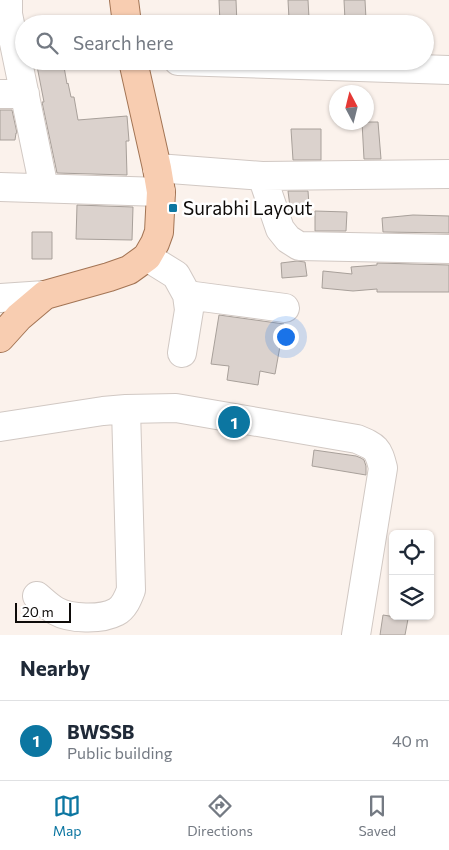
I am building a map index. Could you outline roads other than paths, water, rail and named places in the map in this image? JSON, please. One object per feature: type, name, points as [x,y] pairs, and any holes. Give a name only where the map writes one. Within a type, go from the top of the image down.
[{"type":"main road","points":[[124,0],[126,15]]},
{"type":"main road","points":[[0,338],[19,317],[45,296],[129,270],[147,257],[155,243],[159,232],[159,180],[135,70]]},
{"type":"street","points":[[8,0],[12,94],[44,188]]},
{"type":"street","points":[[434,70],[449,70]]},
{"type":"street","points":[[0,187],[44,188],[159,180],[262,176],[449,174]]},
{"type":"street","points":[[262,176],[280,229],[288,239],[299,246],[449,249]]},
{"type":"street","points":[[147,257],[176,275],[187,295],[189,310],[182,353]]},
{"type":"street","points":[[187,295],[285,308]]},
{"type":"street","points":[[0,298],[45,296]]},
{"type":"street","points":[[0,427],[126,409],[176,408],[357,439],[372,445],[379,453],[383,468],[356,635]]},
{"type":"street","points":[[37,596],[57,612],[76,617],[101,618],[118,612],[128,601],[131,590],[126,409]]},
{"type":"place","name":"Surabhi Layout","points":[[173,208]]},
{"type":"place","name":"BWSSB","points":[[234,422]]}]
